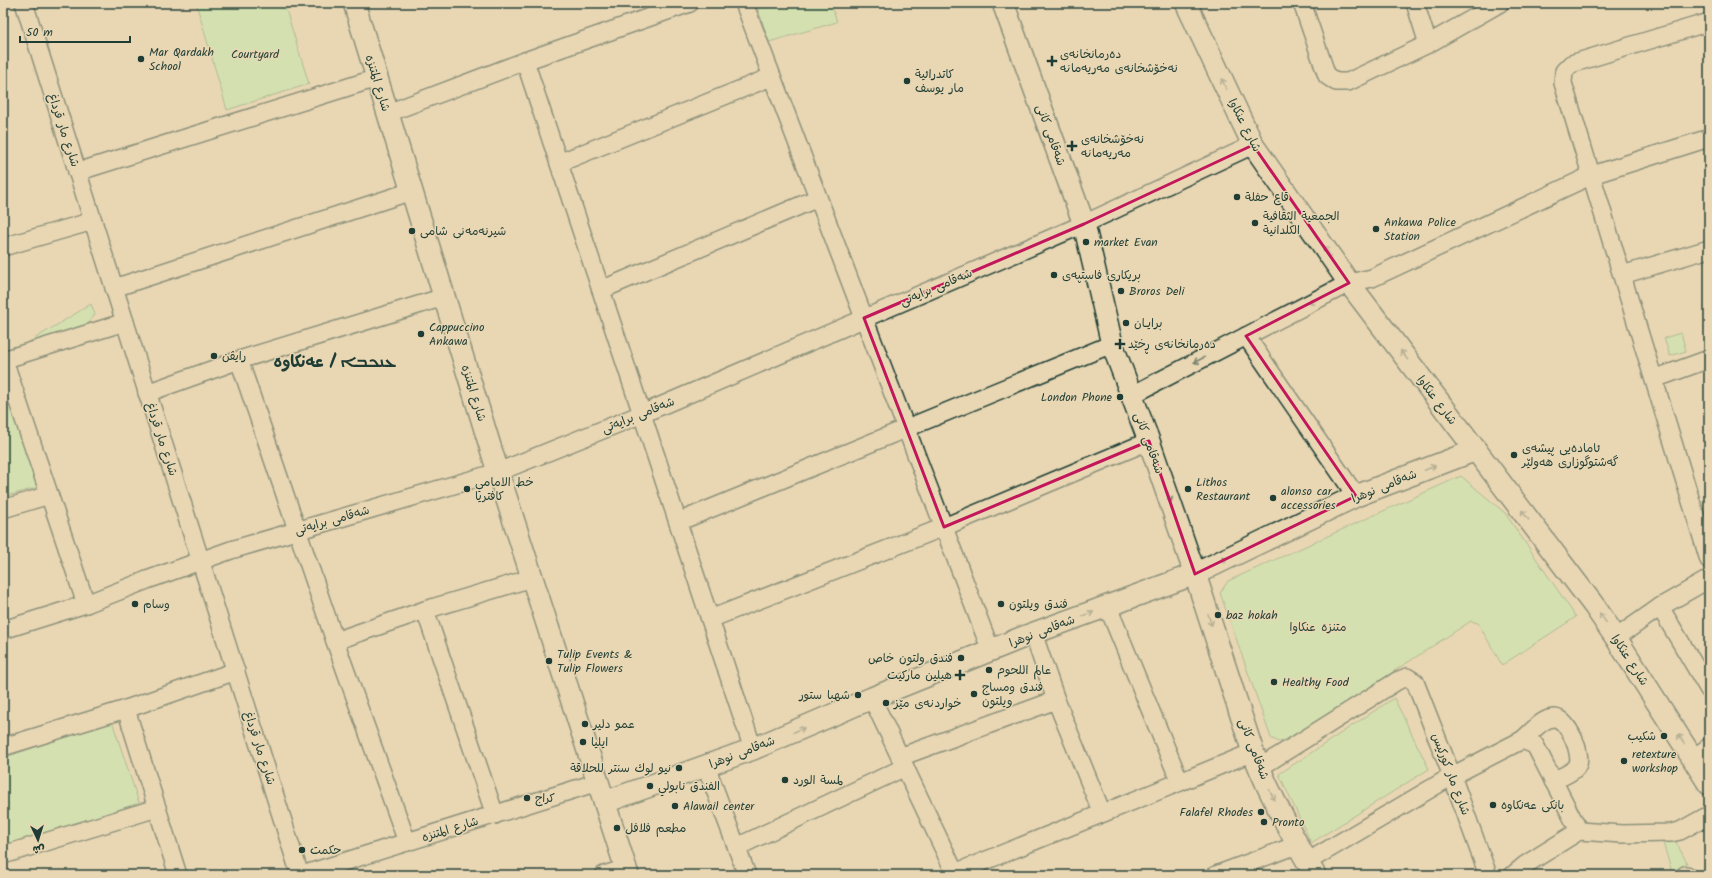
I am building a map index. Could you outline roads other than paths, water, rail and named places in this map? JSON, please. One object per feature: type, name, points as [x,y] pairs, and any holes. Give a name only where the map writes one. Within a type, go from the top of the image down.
[{"type":"street","name":"شارع مار قرداغ","points":[[24,3],[301,875]]},
{"type":"street","name":"شارع المتنزه","points":[[354,3],[498,472],[627,871]]},
{"type":"street","points":[[388,113],[526,61],[690,3]]},
{"type":"street","points":[[744,3],[991,651]]},
{"type":"street","name":"شەقامی کانی","points":[[1003,3],[1084,224],[1112,344],[1149,441],[1195,574],[1256,760],[1297,845],[1311,869]]},
{"type":"street","name":"شارع عنكاوا","points":[[1186,3],[1253,145],[1349,283],[1595,607],[1616,638],[1701,753],[1709,784]]},
{"type":"street","points":[[1302,3],[1327,76],[1336,82],[1348,82],[1428,44],[1500,3]]},
{"type":"street","points":[[1415,3],[1428,44]]},
{"type":"street","points":[[1709,22],[1571,64],[1564,71],[1563,83],[1709,560]]},
{"type":"street","points":[[526,61],[753,749]]},
{"type":"street","points":[[559,163],[771,77]]},
{"type":"street","points":[[78,172],[377,78]]},
{"type":"street","points":[[1132,395],[1349,283],[1372,278],[1592,175],[1709,138]]},
{"type":"street","name":"شەقامی برایەتی","points":[[3,630],[86,604],[231,550],[498,472],[642,414],[1084,224],[1253,145]]},
{"type":"street","points":[[114,288],[412,191]]},
{"type":"street","points":[[601,290],[818,198]]},
{"type":"street","points":[[3,247],[93,221]]},
{"type":"street","points":[[1622,275],[1709,249]]},
{"type":"street","points":[[148,393],[239,360],[444,297]]},
{"type":"street","points":[[86,604],[4,360],[125,322]]},
{"type":"street","points":[[1246,336],[1356,496]]},
{"type":"street","points":[[678,522],[1112,344]]},
{"type":"street","points":[[1654,379],[1709,359]]},
{"type":"street","points":[[239,360],[335,641],[407,842]]},
{"type":"street","points":[[710,620],[944,527],[1149,441]]},
{"type":"street","name":"شەقامی نوهرا","points":[[605,802],[753,749],[872,698],[1033,634],[1195,574],[1356,496],[1476,450]]},
{"type":"street","points":[[3,509],[49,495]]},
{"type":"street","points":[[335,641],[424,610],[532,578]]},
{"type":"street","points":[[1616,638],[1660,607],[1709,579]]},
{"type":"street","points":[[1108,607],[1180,782]]},
{"type":"street","points":[[1660,607],[1709,690]]},
{"type":"street","points":[[424,610],[495,815]]},
{"type":"street","points":[[1033,634],[1056,700],[1102,813]]},
{"type":"street","points":[[3,747],[126,709],[236,671]]},
{"type":"street","name":"شارع مار كوركيس","points":[[1256,760],[1406,677],[1415,682],[1452,776],[1488,875]]},
{"type":"street","points":[[872,698],[956,874],[1180,782],[1256,760]]},
{"type":"street","points":[[737,847],[903,762],[1056,700]]},
{"type":"street","points":[[126,709],[178,875]]},
{"type":"street","points":[[1311,869],[1452,776],[1522,740],[1547,719],[1555,718],[1562,721],[1567,727],[1579,753],[1580,761],[1576,768],[1553,780]]},
{"type":"street","points":[[1522,740],[1535,745],[1579,831]]},
{"type":"street","points":[[706,766],[747,875]]},
{"type":"street","name":"شارع المتنزه","points":[[301,875],[598,782]]},
{"type":"street","points":[[3,855],[157,808]]},
{"type":"street","points":[[1513,875],[1525,865],[1579,831],[1622,834],[1671,833],[1680,831],[1709,815]]},
{"type":"street","points":[[1216,875],[1297,845]]},
{"type":"street","points":[[604,875],[627,871]]},
{"type":"place","name":"Mar Qardakh School","points":[[141,59]]},
{"type":"place","name":"دەرمانخانەی نەخۆشخانەی مەریەمانە","points":[[1052,61]]},
{"type":"place","name":"كاتدرائية مار يوسف","points":[[907,81]]},
{"type":"place","name":"نەخۆشخانەی مەریەمانە","points":[[1072,146]]},
{"type":"place","name":"قاع حفلة","points":[[1237,197]]},
{"type":"place","name":"الجمعية الثقافية الكلدانية","points":[[1255,223]]},
{"type":"place","name":"Ankawa Police Station","points":[[1376,229]]},
{"type":"place","name":"شیرنەمەنی شامی","points":[[412,231]]},
{"type":"place","name":"market Evan","points":[[1086,242]]},
{"type":"place","name":"بریکاری فاستپەی","points":[[1054,275]]},
{"type":"place","name":"Broros Deli","points":[[1121,291]]},
{"type":"place","name":"برایـان","points":[[1126,323]]},
{"type":"place","name":"Cappuccino Ankawa","points":[[421,334]]},
{"type":"place","name":"دەرمانخانەی ڕخێد","points":[[1120,344]]},
{"type":"place","name":"رایڤن","points":[[214,356]]},
{"type":"place","name":"London Phone","points":[[1120,397]]},
{"type":"place","name":"ئاماده‌یی پیشه‌ی گه‌شتوگوزاری هه‌ولێر","points":[[1514,455]]},
{"type":"place","name":"خط الامامي كافتريا","points":[[467,489]]},
{"type":"place","name":"Lithos Restaurant","points":[[1188,489]]},
{"type":"place","name":"alonso car accessories","points":[[1273,498]]},
{"type":"place","name":"وسام","points":[[135,604]]},
{"type":"place","name":"فندق ویلتون","points":[[1001,604]]},
{"type":"place","name":"baz hokah","points":[[1218,615]]},
{"type":"place","name":"فندق ولتون خاص","points":[[961,658]]},
{"type":"place","name":"Tulip Events & Tulip Flowers","points":[[549,661]]},
{"type":"place","name":"عالم اللحوم","points":[[989,670]]},
{"type":"place","name":"هيلين ماركيت","points":[[960,675]]},
{"type":"place","name":"Healthy Food","points":[[1274,682]]},
{"type":"place","name":"فندق ومساج ويلتون","points":[[974,694]]},
{"type":"place","name":"شهبا ستور","points":[[858,695]]},
{"type":"place","name":"خواردنەی مێز","points":[[886,703]]},
{"type":"place","name":"عمو دلير","points":[[585,724]]},
{"type":"place","name":"شكيب","points":[[1664,736]]},
{"type":"place","name":"ايليا","points":[[583,742]]},
{"type":"place","name":"retexture workshop","points":[[1624,761]]},
{"type":"place","name":"نيو لوك سنتر للحلاقة","points":[[679,768]]},
{"type":"place","name":"لمسة الورد","points":[[785,780]]},
{"type":"place","name":"الفندق نابولي","points":[[650,786]]},
{"type":"place","name":"كراج","points":[[527,798]]},
{"type":"place","name":"بانکی عەنکاوە","points":[[1493,805]]},
{"type":"place","name":"Alawail center","points":[[675,806]]},
{"type":"place","name":"Falafel Rhodes","points":[[1261,812]]},
{"type":"place","name":"Pronto","points":[[1264,822]]},
{"type":"place","name":"مطعم فلافل","points":[[617,828]]},
{"type":"place","name":"حكمت","points":[[302,850]]},
{"type":"district","name":"ܥܢܟܒܐ / عەنکاوە","points":[[335,361]]},
{"type":"park label","name":"Courtyard","points":[[255,54]]},
{"type":"park label","name":"متنزه عنكاوا","points":[[1318,627]]}]
